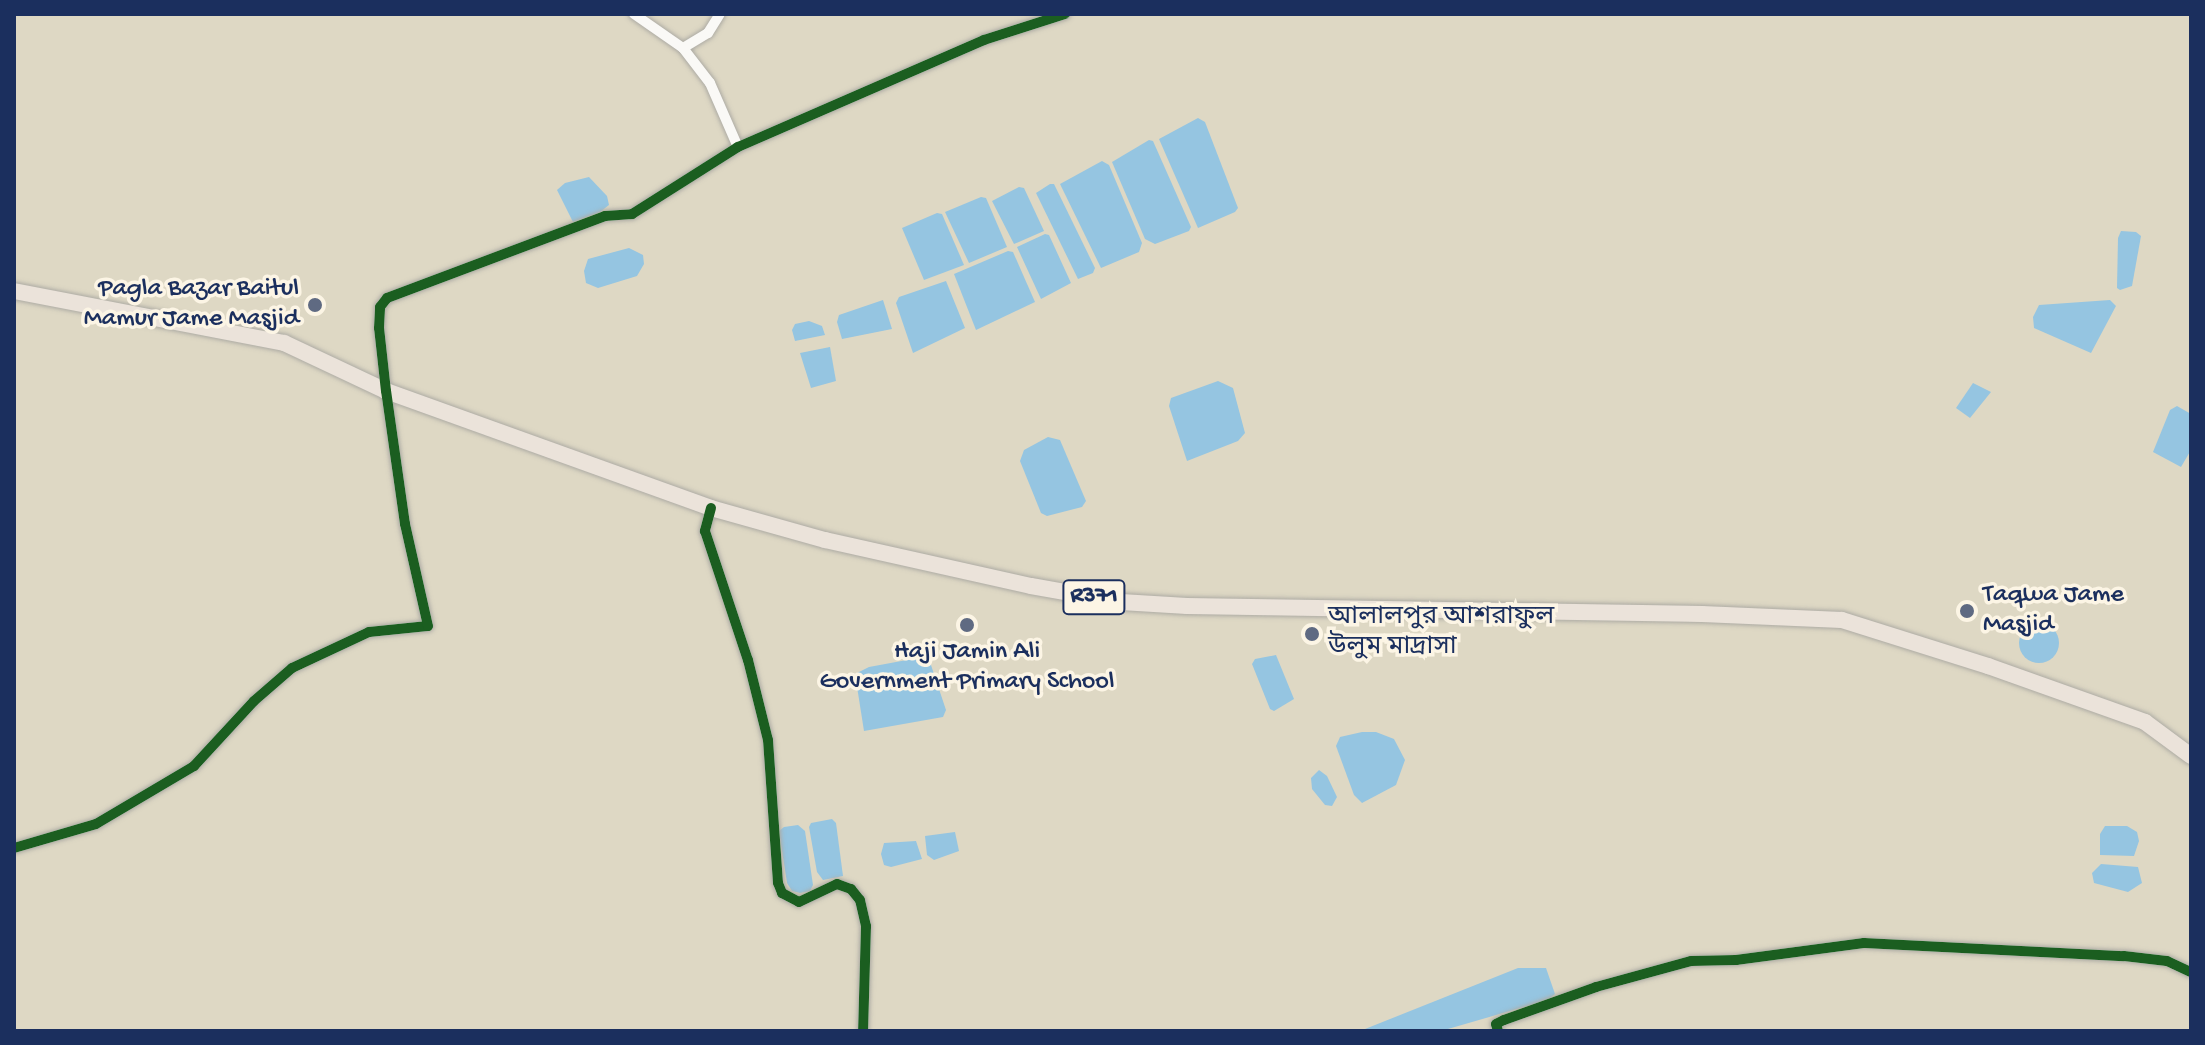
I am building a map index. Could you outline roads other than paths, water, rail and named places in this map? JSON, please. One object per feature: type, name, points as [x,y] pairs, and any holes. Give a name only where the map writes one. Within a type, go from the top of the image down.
[{"type":"main road","name":"R371","points":[[14,291],[154,315],[284,343],[386,391],[711,508],[825,540],[1031,586],[1121,602],[1702,614],[1842,620],[1988,666],[2145,722],[2191,756]]},
{"type":"street","points":[[634,14],[683,48],[710,83],[738,147]]},
{"type":"street","points":[[683,48],[708,33],[720,14]]},
{"type":"street","points":[[14,848],[96,824],[194,766],[254,701],[292,668],[369,632],[428,626],[405,524],[386,391],[379,328],[380,307],[387,298],[605,216],[632,214],[738,147],[984,40],[1065,14]]},
{"type":"street","points":[[711,508],[705,531],[748,660],[768,740],[778,883],[782,893],[799,902],[837,884],[851,889],[860,900],[866,926],[863,1031]]},
{"type":"street","points":[[1498,1031],[1496,1024],[1517,1015],[1596,987],[1691,961],[1736,960],[1864,943],[2124,956],[2167,961],[2191,972]]},
{"type":"water","points":[[1198,118],[1205,122],[1238,208],[1198,228],[1159,139]]},
{"type":"water","points":[[1149,140],[1153,141],[1191,227],[1189,231],[1155,244],[1145,239],[1112,162]]},
{"type":"water","points":[[1102,161],[1109,165],[1142,243],[1139,252],[1101,268],[1060,184]]},
{"type":"water","points":[[589,177],[607,196],[609,205],[600,212],[573,222],[557,190],[565,183]]},
{"type":"water","points":[[1054,184],[1095,268],[1093,273],[1078,279],[1036,193]]},
{"type":"water","points":[[1019,187],[1024,188],[1044,231],[1014,244],[992,201]]},
{"type":"water","points":[[981,197],[986,198],[1007,247],[969,263],[945,212]]},
{"type":"water","points":[[937,213],[942,214],[964,265],[924,280],[902,228]]},
{"type":"water","points":[[2121,231],[2136,232],[2141,236],[2132,286],[2120,290],[2117,288],[2118,238]]},
{"type":"water","points":[[1049,235],[1071,283],[1041,299],[1017,247]]},
{"type":"water","points":[[629,248],[643,255],[644,264],[637,276],[598,288],[586,283],[584,271],[588,259]]},
{"type":"water","points":[[1008,251],[1013,252],[1035,302],[976,330],[954,274]]},
{"type":"water","points":[[946,281],[965,328],[913,353],[896,303],[899,297]]},
{"type":"water","points":[[883,300],[892,329],[842,339],[837,322],[839,315]]},
{"type":"water","points":[[2110,300],[2116,306],[2091,353],[2034,328],[2033,317],[2039,305]]},
{"type":"water","points":[[809,321],[822,326],[825,335],[795,341],[792,330],[795,324]]},
{"type":"water","points":[[830,347],[836,381],[811,388],[800,353]]},
{"type":"water","points":[[1218,381],[1233,388],[1245,433],[1238,441],[1187,461],[1169,406],[1171,398]]},
{"type":"water","points":[[1973,383],[1991,392],[1970,418],[1956,408]]},
{"type":"water","points":[[2177,406],[2191,414],[2191,450],[2181,467],[2153,452],[2170,410]]},
{"type":"water","points":[[1048,437],[1060,440],[1086,501],[1082,507],[1047,516],[1041,513],[1020,461],[1024,450]]},
{"type":"water","points":[[2039,623],[2053,629],[2059,643],[2053,657],[2039,663],[2025,657],[2019,643],[2025,629]]},
{"type":"water","points":[[1276,655],[1294,699],[1274,711],[1270,709],[1252,664],[1255,659]]},
{"type":"water","points":[[923,657],[930,662],[946,710],[943,717],[864,731],[855,674],[869,667]]},
{"type":"water","points":[[1376,732],[1394,739],[1405,760],[1396,785],[1362,803],[1354,795],[1336,746],[1340,737]]},
{"type":"water","points":[[1319,770],[1327,776],[1337,797],[1332,806],[1325,805],[1312,789],[1311,778]]},
{"type":"water","points":[[832,819],[836,823],[843,876],[823,880],[817,872],[809,827],[811,823]]},
{"type":"water","points":[[798,825],[805,831],[813,885],[810,891],[800,893],[792,891],[787,883],[779,831]]},
{"type":"water","points":[[2105,826],[2127,826],[2137,832],[2139,841],[2134,856],[2100,855],[2100,834]]},
{"type":"water","points":[[955,832],[959,851],[934,860],[927,855],[925,836]]},
{"type":"water","points":[[916,841],[922,859],[891,867],[884,865],[881,854],[884,843]]},
{"type":"water","points":[[2101,864],[2138,867],[2142,883],[2128,892],[2094,883],[2092,873]]},
{"type":"water","points":[[1518,968],[1546,968],[1555,994],[1548,1000],[1441,1031],[1360,1031]]},
{"type":"place","name":"Pagla Bazar Baitul Mamur Jame Masjid","points":[[315,305]]},
{"type":"place","name":"Taqwa Jame Masjid","points":[[1967,611]]},
{"type":"place","name":"Haji Jamin Ali Government Primary School","points":[[967,625]]},
{"type":"place","name":"আলালপুর আশরাফুল উলুম মাদ্রাসা","points":[[1312,634]]}]
